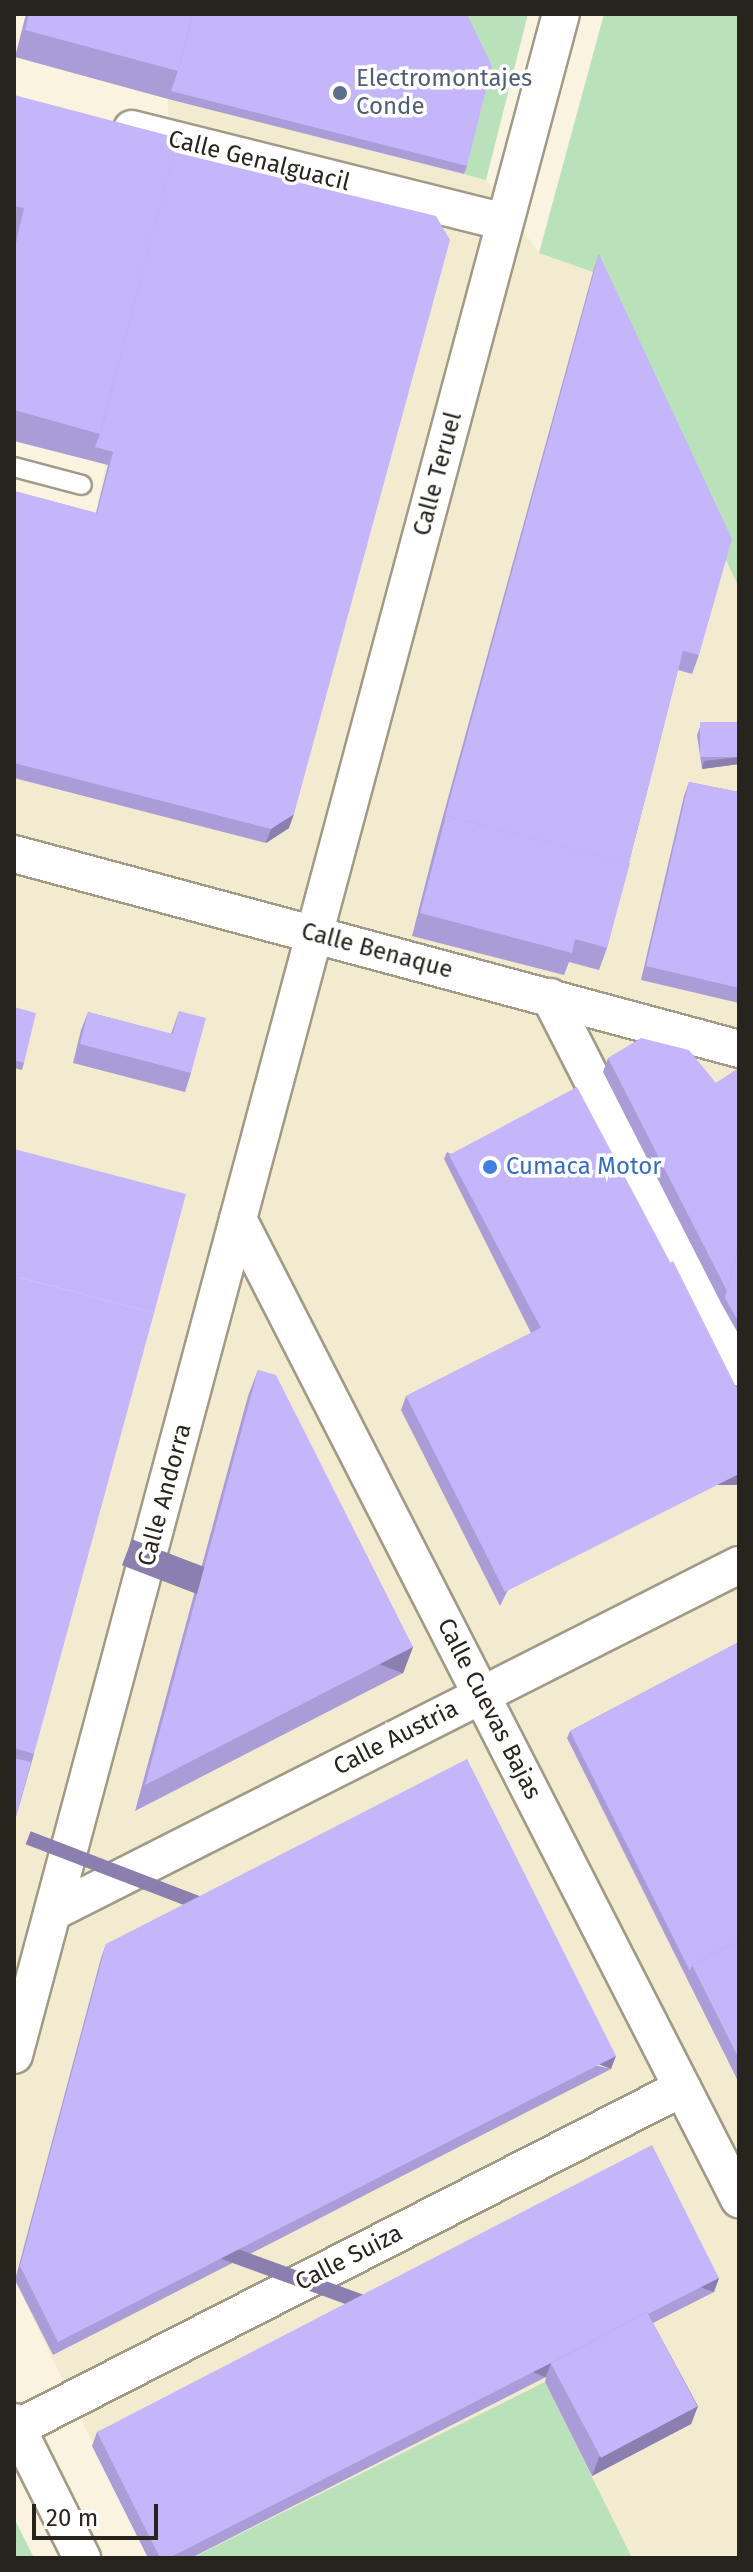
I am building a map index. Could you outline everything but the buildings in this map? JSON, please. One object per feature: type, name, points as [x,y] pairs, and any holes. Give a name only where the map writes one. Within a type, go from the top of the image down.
[{"type":"street","name":"Calle Teruel","points":[[315,935],[561,14]]},
{"type":"street","name":"Calle Genalguacil","points":[[91,119],[505,222]]},
{"type":"street","name":"Calle Benaque","points":[[14,854],[739,1049]]},
{"type":"street","name":"Calle Andorra","points":[[14,2055],[315,935]]},
{"type":"street","points":[[550,997],[739,1368]]},
{"type":"street","name":"Calle Cuevas Bajas","points":[[238,1219],[739,2199]]},
{"type":"street","name":"Calle Austria","points":[[53,1912],[739,1565]]},
{"type":"street","name":"Calle Suiza","points":[[16,2425],[682,2088]]},
{"type":"street","points":[[16,2425],[82,2558]]},
{"type":"lane","points":[[14,467],[82,485]]},
{"type":"shaded area","points":[[190,14],[490,74],[464,174],[486,180],[539,253],[593,272],[739,588],[739,2558],[148,2558],[14,2279],[14,506],[93,526],[168,165],[168,99]]},
{"type":"green space","points":[[461,14],[528,14],[486,180],[464,174],[490,74]]},
{"type":"green space","points":[[604,14],[739,14],[739,588],[593,272],[539,253]]},
{"type":"green space","points":[[545,2382],[632,2558],[192,2558]]},
{"type":"green space","points":[[14,2518],[34,2558],[14,2558]]},
{"type":"place","name":"Electromontajes Conde","points":[[340,93]]},
{"type":"place","name":"Cumaca Motor","points":[[490,1167]]}]
